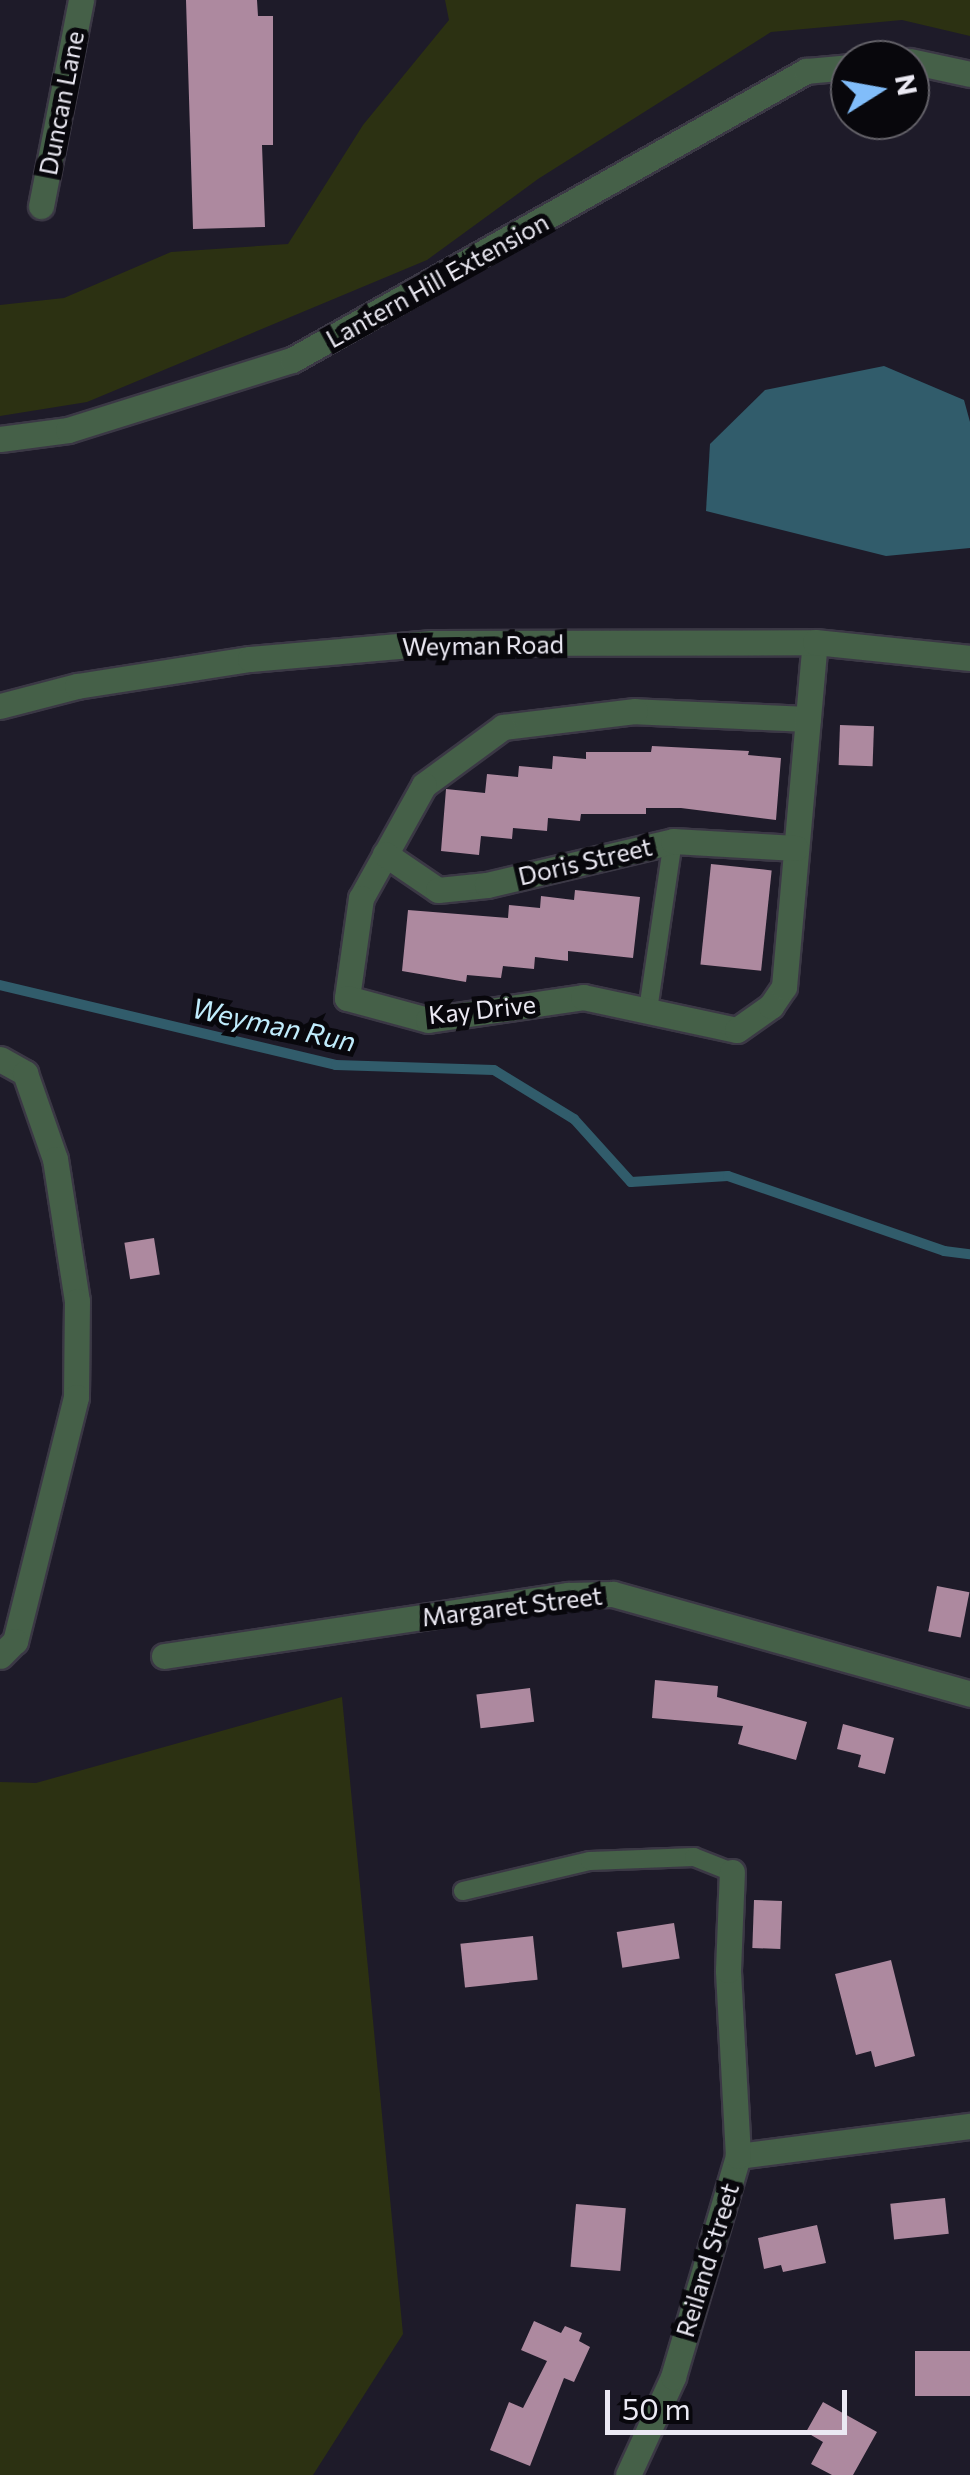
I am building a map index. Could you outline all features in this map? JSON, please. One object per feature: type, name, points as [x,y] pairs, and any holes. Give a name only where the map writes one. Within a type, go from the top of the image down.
[{"type":"street","name":"Duncan Lane","points":[[42,206],[81,0]]},
{"type":"street","points":[[930,65],[970,74]]},
{"type":"street","name":"Lantern Hill Extension","points":[[0,440],[68,430],[292,360],[806,71],[830,69]]},
{"type":"street","name":"Weyman Road","points":[[0,706],[77,686],[250,659],[432,644],[815,642],[970,658]]},
{"type":"street","name":"Kay Drive","points":[[808,720],[635,711],[503,727],[424,785],[361,898],[347,998],[428,1020],[583,997],[738,1030],[771,1006],[784,988],[815,642]]},
{"type":"street","name":"Doris Street","points":[[386,854],[438,890],[488,885],[673,842],[796,848]]},
{"type":"street","points":[[0,1058],[25,1073],[55,1159],[78,1301],[76,1397],[15,1641],[0,1656]]},
{"type":"street","name":"Margaret Street","points":[[164,1656],[568,1594],[612,1594],[970,1694]]},
{"type":"street","name":"Reiland Street","points":[[628,2475],[673,2377],[738,2156],[728,1970],[732,1872]]},
{"type":"street","name":"Reiland Street","points":[[738,2156],[970,2126]]},
{"type":"lane","points":[[648,1010],[673,842]]},
{"type":"lane","points":[[464,1891],[590,1861],[694,1857],[732,1872]]},
{"type":"green space","points":[[445,0],[970,0],[970,36],[902,20],[771,32],[538,179],[427,260],[87,402],[0,416],[0,305],[64,298],[171,252],[288,244],[363,125],[449,20]]},
{"type":"green space","points":[[342,1697],[403,2334],[313,2475],[0,2475],[0,1782],[36,1783]]},
{"type":"water","points":[[884,366],[964,400],[970,422],[970,548],[886,556],[706,511],[710,444],[765,390]]},
{"type":"building","points":[[186,0],[257,0],[258,16],[273,16],[273,145],[262,145],[265,227],[193,229]]},
{"type":"building","points":[[840,725],[874,726],[873,766],[839,765]]},
{"type":"building","points":[[652,746],[749,751],[748,755],[781,758],[776,820],[681,808],[646,808],[646,814],[581,814],[580,821],[548,818],[547,831],[513,828],[512,839],[481,836],[479,855],[441,851],[446,789],[485,793],[487,774],[518,777],[519,766],[552,769],[553,756],[586,759],[586,752],[651,752]]},
{"type":"building","points":[[711,864],[772,870],[761,971],[700,964]]},
{"type":"building","points":[[575,890],[640,897],[633,958],[568,951],[568,961],[535,957],[534,969],[503,966],[501,978],[467,975],[466,982],[402,971],[408,910],[508,918],[509,905],[540,908],[541,896],[574,900]]},
{"type":"building","points":[[154,1238],[160,1275],[130,1279],[124,1243]]},
{"type":"building","points":[[937,1586],[969,1592],[961,1637],[928,1631]]},
{"type":"building","points":[[655,1680],[718,1686],[717,1697],[807,1722],[796,1760],[738,1744],[743,1726],[652,1718]]},
{"type":"building","points":[[530,1688],[534,1722],[481,1728],[476,1695]]},
{"type":"building","points":[[843,1724],[894,1738],[885,1774],[858,1767],[861,1755],[837,1749]]},
{"type":"building","points":[[754,1900],[782,1901],[780,1949],[752,1948]]},
{"type":"building","points":[[674,1923],[680,1959],[622,1968],[617,1932]]},
{"type":"building","points":[[533,1936],[538,1980],[465,1987],[460,1944]]},
{"type":"building","points":[[891,1960],[915,2056],[875,2067],[871,2051],[856,2055],[835,1974]]},
{"type":"building","points":[[945,2198],[949,2234],[894,2240],[890,2204]]},
{"type":"building","points":[[576,2204],[626,2208],[620,2271],[571,2267]]},
{"type":"building","points":[[817,2225],[826,2263],[783,2272],[781,2265],[764,2269],[758,2238]]},
{"type":"building","points":[[534,2321],[561,2333],[565,2326],[582,2333],[579,2341],[590,2347],[574,2382],[564,2378],[530,2466],[490,2450],[509,2402],[523,2408],[547,2361],[521,2350]]},
{"type":"building","points":[[915,2351],[970,2351],[970,2396],[915,2396]]},
{"type":"building","points":[[823,2402],[877,2432],[853,2475],[832,2475],[811,2464],[823,2442],[806,2432]]},
{"type":"waterway","name":"Weyman Run","points":[[0,985],[336,1065],[494,1070],[574,1119],[631,1182],[728,1176],[944,1251],[970,1254]]}]
